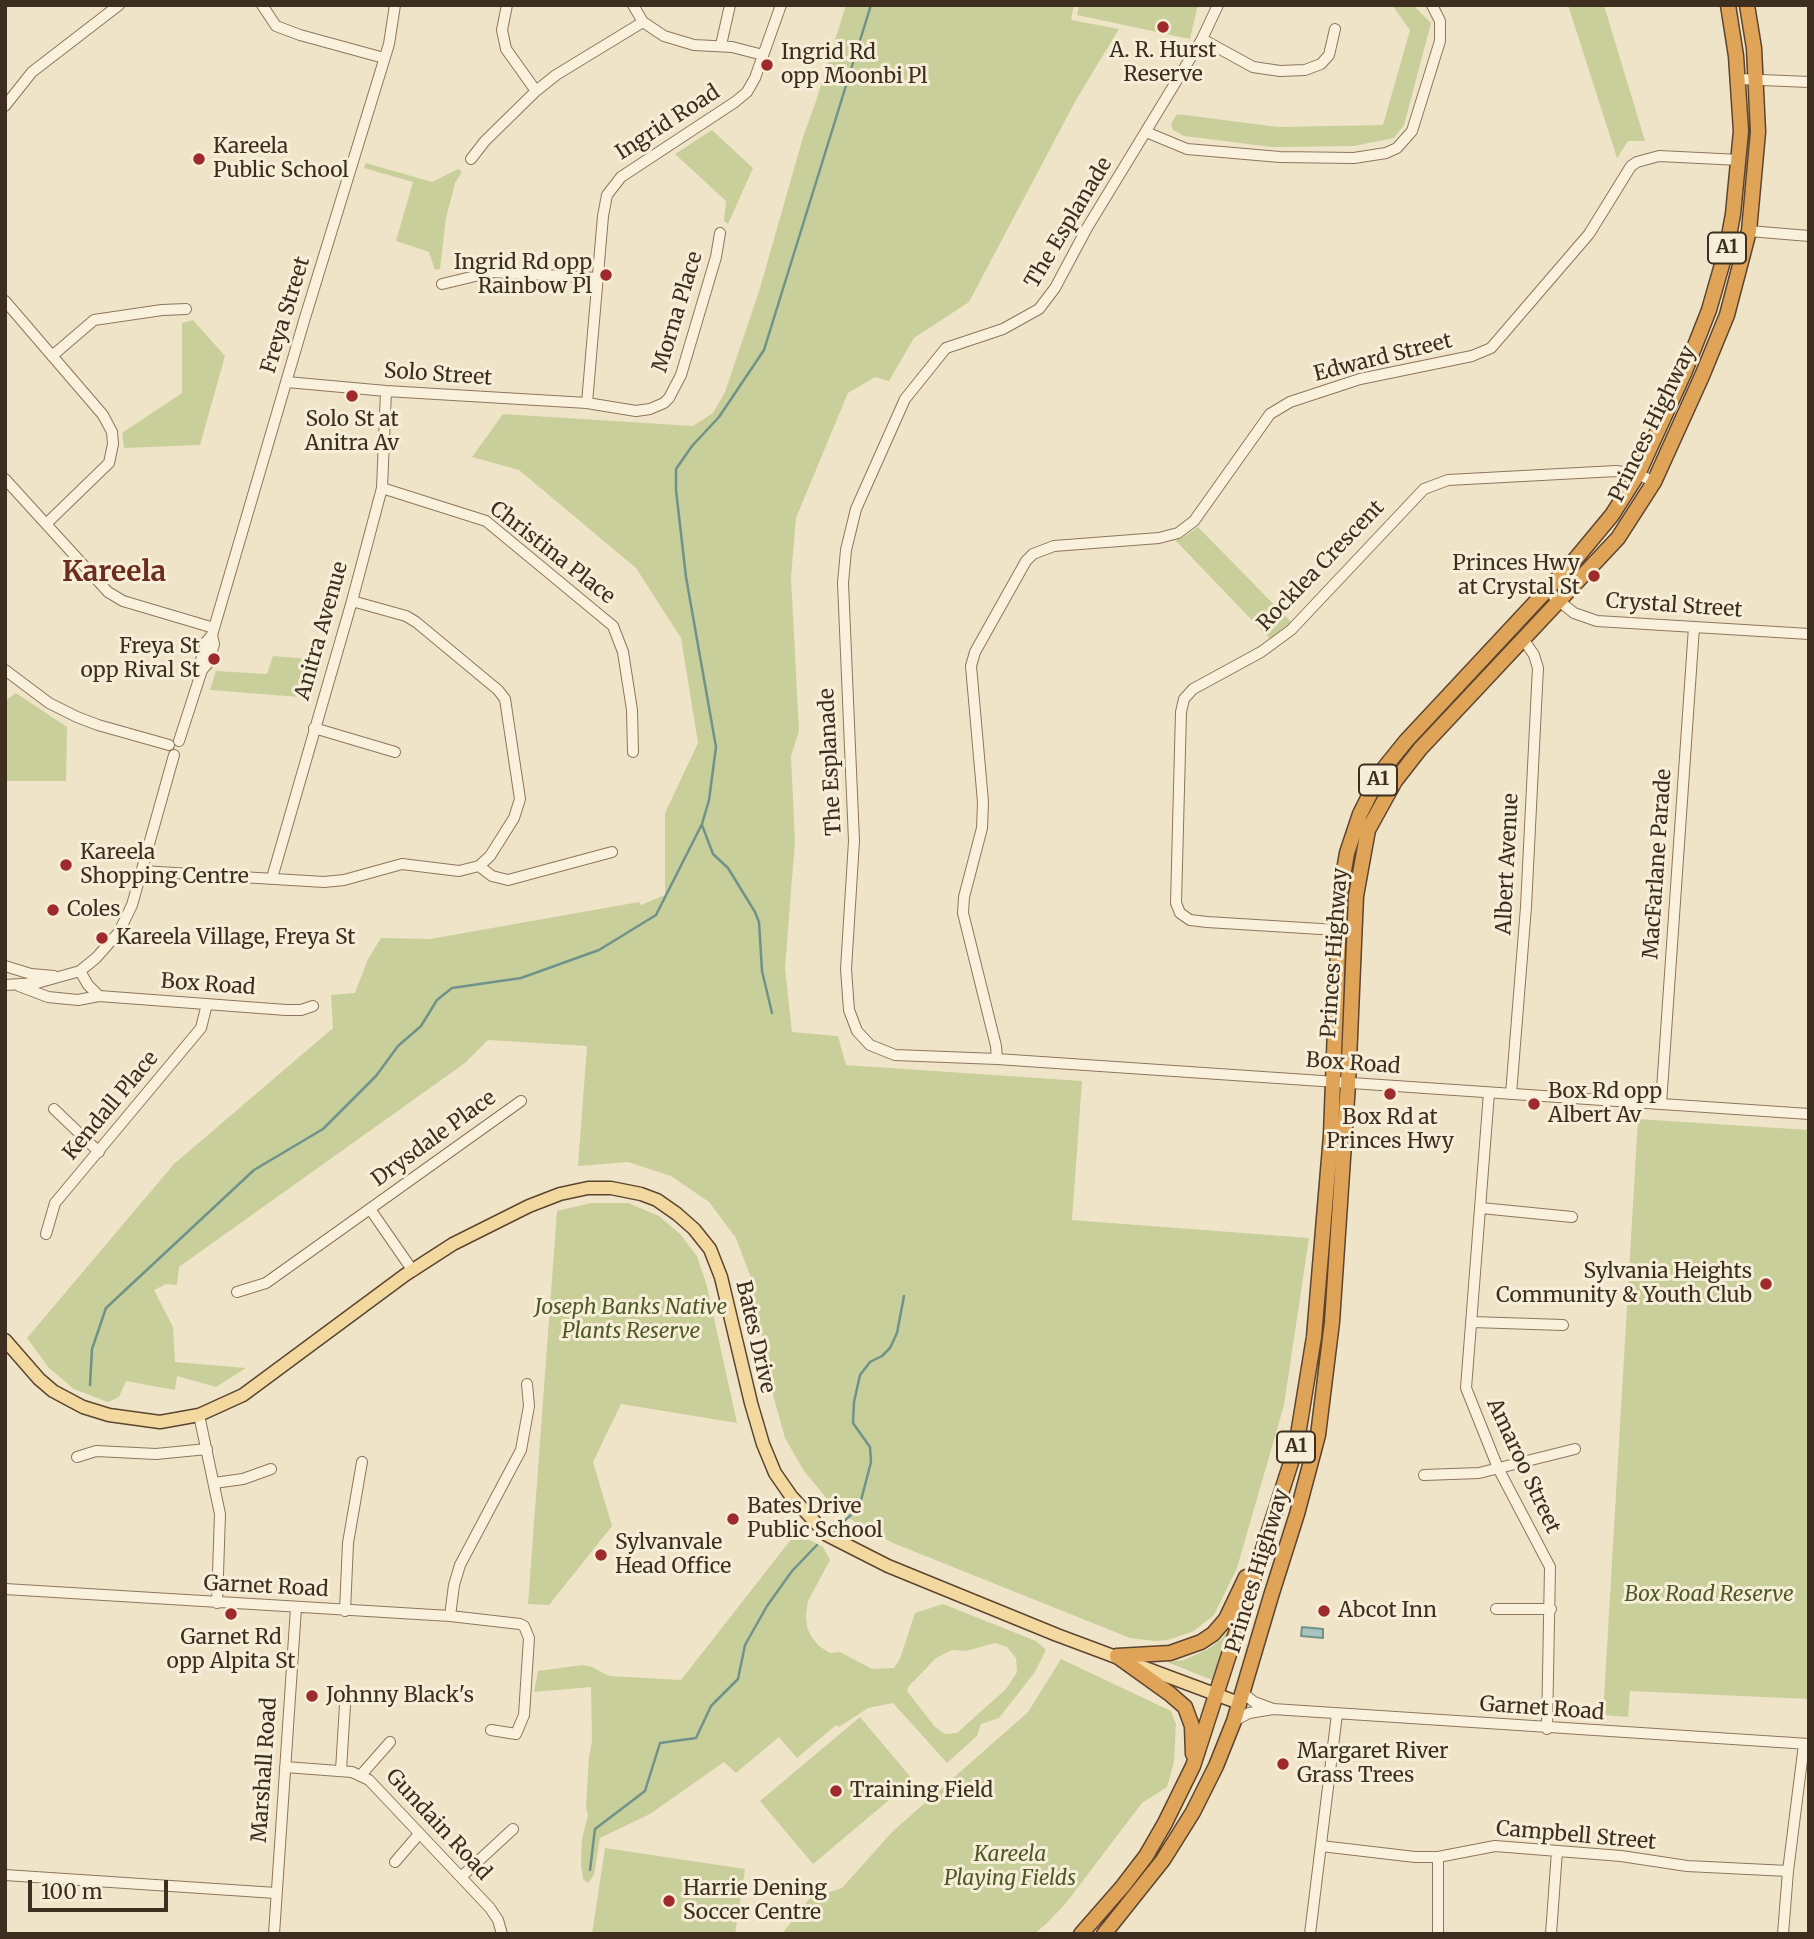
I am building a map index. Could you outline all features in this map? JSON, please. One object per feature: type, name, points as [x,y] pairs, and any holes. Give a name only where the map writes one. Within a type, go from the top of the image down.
[{"type":"highway","name":"Princes Highway","points":[[1082,1934],[1146,1856],[1193,1766],[1296,1447],[1311,1361],[1330,1147],[1340,894],[1347,853],[1360,814],[1381,772],[1406,741],[1600,531],[1638,474],[1685,371],[1709,310],[1727,247],[1740,160],[1738,79],[1728,5]]},
{"type":"highway","name":"Princes Highway","points":[[1104,1934],[1163,1860],[1193,1812],[1216,1766],[1234,1721],[1297,1514],[1318,1435],[1332,1322],[1348,1084],[1356,896],[1368,830],[1395,781],[1420,749],[1618,538],[1654,482],[1727,315],[1749,231],[1757,161],[1756,79],[1747,5]]},
{"type":"highway","points":[[1117,1656],[1170,1653],[1201,1642],[1213,1634],[1226,1619],[1245,1578],[1259,1563]]},
{"type":"highway","points":[[1117,1656],[1185,1707],[1192,1726],[1193,1766]]},
{"type":"main road","name":"Bates Drive","points":[[5,1340],[38,1379],[53,1391],[83,1407],[109,1415],[148,1421],[175,1421],[200,1415],[243,1395],[412,1270],[453,1244],[529,1206],[560,1194],[579,1189],[628,1190],[657,1200],[694,1229],[710,1249],[722,1277],[763,1444],[775,1473],[808,1516],[827,1535],[888,1566],[1057,1635],[1217,1696],[1241,1698]]},
{"type":"street","points":[[5,106],[32,72],[119,5]]},
{"type":"street","points":[[262,5],[276,26],[384,58]]},
{"type":"street","name":"Freya Street","points":[[76,972],[96,958],[119,932],[132,905],[174,747],[202,670],[209,662],[214,644],[213,632],[392,32],[395,5]]},
{"type":"street","points":[[507,5],[502,30],[506,49],[536,91]]},
{"type":"street","points":[[633,5],[643,22],[664,36],[694,45],[721,46],[763,55]]},
{"type":"street","points":[[721,46],[730,5]]},
{"type":"street","name":"Ingrid Road","points":[[587,403],[603,215],[610,188],[621,177],[741,98],[752,85],[781,5]]},
{"type":"street","name":"The Esplanade","points":[[895,1055],[878,1051],[862,1038],[852,1021],[849,1000],[846,957],[854,841],[843,583],[846,550],[853,520],[905,399],[946,348],[1003,329],[1039,309],[1055,288],[1087,228],[1202,39],[1217,5]]},
{"type":"street","points":[[1146,132],[1187,149],[1280,158],[1354,158],[1386,153],[1397,148],[1412,131],[1440,41],[1440,21],[1432,5]]},
{"type":"street","points":[[471,159],[485,141],[555,75],[643,22]]},
{"type":"street","points":[[1202,39],[1253,67],[1280,71],[1305,70],[1323,66],[1329,55],[1335,29]]},
{"type":"street","points":[[1738,79],[1809,82]]},
{"type":"street","name":"Edward Street","points":[[997,1059],[963,913],[964,897],[982,828],[983,802],[971,666],[975,652],[1026,561],[1033,554],[1054,546],[1159,538],[1186,528],[1194,521],[1270,414],[1290,402],[1360,379],[1472,356],[1491,348],[1589,234],[1631,166],[1637,162],[1659,156],[1740,160]]},
{"type":"street","points":[[1749,231],[1809,236]]},
{"type":"street","name":"Morna Place","points":[[587,403],[643,411],[658,407],[669,398],[681,376],[716,257],[720,233]]},
{"type":"street","points":[[442,284],[492,272],[598,278]]},
{"type":"street","points":[[5,301],[110,424],[113,444],[109,463],[46,524]]},
{"type":"street","points":[[52,356],[94,320],[186,309]]},
{"type":"street","name":"Solo Street","points":[[286,382],[587,403]]},
{"type":"street","name":"Anitra Avenue","points":[[272,878],[382,488],[386,391]]},
{"type":"street","name":"Rocklea Crescent","points":[[1337,930],[1207,922],[1190,920],[1180,914],[1176,902],[1181,712],[1184,699],[1193,689],[1278,641],[1424,489],[1448,480],[1616,471],[1638,474],[1654,482]]},
{"type":"street","points":[[5,479],[108,592],[123,601],[213,632]]},
{"type":"street","name":"Christina Place","points":[[382,488],[486,521],[612,626],[623,652],[632,710],[633,752]]},
{"type":"street","name":"Crystal Street","points":[[1547,590],[1584,618],[1597,621],[1809,634]]},
{"type":"street","points":[[142,871],[324,882],[344,880],[402,864],[459,871],[479,866],[490,856],[514,818],[520,799],[505,699],[498,690],[416,622],[406,616],[352,601]]},
{"type":"street","name":"MacFarlane Parade","points":[[1661,1104],[1694,627]]},
{"type":"street","name":"Albert Avenue","points":[[1511,1094],[1526,907],[1538,677],[1534,655],[1524,640]]},
{"type":"street","points":[[5,670],[49,703],[77,717],[174,747]]},
{"type":"street","points":[[314,728],[395,752]]},
{"type":"street","points":[[479,866],[492,876],[508,880],[612,852]]},
{"type":"street","points":[[5,966],[31,974],[76,972],[99,996]]},
{"type":"street","name":"Box Road","points":[[10,985],[37,983],[76,972]]},
{"type":"street","name":"Box Road","points":[[10,985],[48,997],[81,1000],[99,996],[286,1010],[301,1010],[313,1006]]},
{"type":"street","name":"Kendall Place","points":[[46,1234],[55,1203],[201,1028],[207,1004]]},
{"type":"street","name":"Box Road","points":[[895,1055],[997,1059],[1809,1115]]},
{"type":"street","name":"Amaroo Street","points":[[1489,1093],[1466,1388],[1498,1468],[1550,1567],[1547,1729]]},
{"type":"street","name":"Drysdale Place","points":[[237,1292],[267,1283],[521,1101]]},
{"type":"street","points":[[54,1109],[99,1152]]},
{"type":"street","points":[[1481,1208],[1572,1217]]},
{"type":"street","name":"Drysdale Place","points":[[370,1209],[412,1270]]},
{"type":"street","points":[[1472,1322],[1563,1325]]},
{"type":"street","points":[[450,1616],[460,1564],[521,1450],[529,1406],[527,1384]]},
{"type":"street","points":[[200,1415],[220,1521],[217,1603]]},
{"type":"street","points":[[77,1457],[96,1451],[156,1454],[207,1449]]},
{"type":"street","points":[[1424,1475],[1479,1473],[1575,1449]]},
{"type":"street","points":[[345,1611],[349,1536],[362,1462]]},
{"type":"street","points":[[214,1483],[243,1479],[271,1469]]},
{"type":"street","name":"Garnet Road","points":[[5,1589],[514,1622],[524,1626],[528,1632],[524,1715],[516,1734],[491,1730]]},
{"type":"street","name":"Marshall Road","points":[[274,1934],[296,1608]]},
{"type":"street","points":[[1496,1609],[1551,1609]]},
{"type":"street","name":"Garnet Road","points":[[1241,1698],[1273,1709]]},
{"type":"street","points":[[341,1770],[345,1705]]},
{"type":"street","name":"Garnet Road","points":[[1234,1721],[1249,1713],[1273,1709],[1806,1744]]},
{"type":"street","points":[[1310,1934],[1337,1714]]},
{"type":"street","points":[[361,1775],[390,1742]]},
{"type":"street","points":[[1783,1934],[1788,1871],[1806,1744]]},
{"type":"street","name":"Gundain Road","points":[[285,1767],[341,1770],[361,1775],[377,1787],[490,1908],[498,1920],[502,1934]]},
{"type":"street","points":[[461,1877],[513,1829]]},
{"type":"street","points":[[395,1862],[419,1834]]},
{"type":"street","name":"Campbell Street","points":[[1321,1846],[1415,1857],[1438,1857],[1495,1846],[1621,1856],[1687,1866],[1788,1871]]},
{"type":"street","points":[[1550,1934],[1557,1851]]},
{"type":"street","points":[[1438,1857],[1438,1934]]},
{"type":"street","points":[[5,1875],[276,1892]]},
{"type":"green space","points":[[846,5],[1074,5],[1071,20],[1119,29],[1076,100],[969,302],[914,338],[889,381],[875,377],[848,393],[796,518],[791,577],[799,731],[791,756],[795,841],[785,968],[792,1032],[838,1036],[846,1065],[1082,1081],[1072,1220],[1309,1238],[1284,1405],[1237,1568],[1214,1615],[1194,1631],[1168,1640],[1130,1638],[893,1543],[858,1525],[828,1500],[804,1471],[785,1438],[773,1395],[751,1278],[736,1238],[709,1202],[671,1176],[628,1162],[578,1166],[587,1046],[488,1040],[465,1063],[179,1267],[177,1285],[166,1284],[154,1290],[173,1327],[175,1362],[246,1368],[216,1387],[177,1376],[175,1390],[126,1381],[119,1397],[108,1402],[74,1389],[49,1368],[27,1338],[174,1164],[333,1028],[331,995],[355,993],[368,959],[381,938],[430,939],[639,902],[641,905],[665,895],[665,813],[698,743],[681,638],[636,568],[519,470],[472,457],[503,414],[693,426],[713,413],[725,392],[760,288],[803,137]]},
{"type":"green space","name":"A. R. Hurst Reserve","points":[[1079,5],[1198,5],[1190,39],[1077,15]]},
{"type":"green space","points":[[1392,5],[1413,5],[1431,23],[1404,125],[1394,138],[1354,146],[1272,147],[1184,136],[1173,130],[1171,124],[1177,114],[1278,127],[1383,125],[1410,30]]},
{"type":"green space","points":[[1568,5],[1604,5],[1645,141],[1628,141],[1617,158]]},
{"type":"green space","points":[[712,130],[753,168],[728,224],[724,221],[726,201],[675,154]]},
{"type":"green space","points":[[366,163],[432,182],[458,169],[462,172],[455,183],[446,218],[440,269],[435,270],[429,252],[396,241],[413,182],[364,168]]},
{"type":"green space","points":[[193,320],[225,356],[200,445],[124,448],[122,433],[182,393],[182,323]]},
{"type":"green space","points":[[1198,527],[1291,622],[1270,639],[1175,540]]},
{"type":"green space","points":[[273,656],[323,660],[312,698],[210,690],[216,671],[267,674]]},
{"type":"green space","points":[[16,693],[67,727],[66,781],[5,781],[5,701]]},
{"type":"green space","name":"Box Road Reserve","points":[[1638,1119],[1809,1130],[1809,1699],[1630,1691],[1628,1717],[1603,1715]]},
{"type":"green space","name":"Joseph Banks Native Plants Reserve","points":[[591,1203],[628,1203],[659,1216],[680,1234],[697,1256],[707,1286],[737,1423],[621,1404],[593,1462],[612,1526],[549,1605],[528,1604],[557,1211]]},
{"type":"green space","points":[[796,1533],[823,1547],[830,1560],[808,1601],[806,1616],[811,1636],[819,1646],[830,1653],[840,1652],[872,1669],[894,1668],[900,1659],[915,1613],[943,1604],[1036,1641],[1046,1650],[1035,1672],[999,1718],[981,1724],[977,1736],[947,1763],[893,1703],[868,1708],[839,1727],[836,1725],[797,1758],[779,1737],[736,1773],[724,1762],[650,1814],[600,1838],[594,1875],[588,1883],[583,1879],[581,1864],[582,1839],[588,1815],[586,1808],[592,1741],[591,1687],[534,1692],[538,1671],[582,1665],[609,1676],[681,1680]],"holes":[[[995,1643],[1007,1647],[1016,1658],[1017,1672],[1006,1689],[957,1733],[945,1734],[935,1727],[907,1691],[936,1658],[952,1650],[966,1651]]]},
{"type":"green space","points":[[1230,1628],[1212,1680],[1167,1662],[1184,1660],[1208,1649]]},
{"type":"green space","name":"Kareela Playing Fields","points":[[1061,1659],[1171,1711],[1176,1724],[1174,1762],[1167,1787],[1142,1803],[1066,1903],[1046,1924],[1034,1934],[782,1934],[809,1899],[842,1888],[892,1832],[1028,1712]]},
{"type":"green space","name":"Training Field","points":[[860,1717],[913,1780],[813,1864],[760,1801]]},
{"type":"green space","name":"Harrie Dening Soccer Centre","points":[[605,1848],[745,1869],[735,1934],[592,1934]]},
{"type":"water","points":[[1302,1627],[1323,1629],[1323,1638],[1301,1636]]},
{"type":"waterway","points":[[90,1385],[92,1349],[106,1308],[254,1170],[323,1129],[376,1076],[398,1046],[421,1026],[437,1000],[452,988],[521,978],[599,950],[656,915],[702,824],[709,800],[716,747],[686,577],[676,469],[692,446],[719,417],[764,350],[871,5]]},
{"type":"waterway","points":[[702,825],[713,854],[728,868],[759,922],[762,971],[772,1013]]},
{"type":"waterway","points":[[835,1529],[859,1508],[871,1462],[870,1447],[853,1423],[860,1375],[870,1362],[890,1348],[897,1333],[904,1296]]},
{"type":"waterway","points":[[590,1870],[595,1829],[645,1791],[660,1743],[696,1738],[711,1706],[738,1679],[745,1645],[767,1606],[792,1571],[817,1545]]},
{"type":"place","name":"A. R. Hurst Reserve","points":[[1163,27]]},
{"type":"place","name":"Ingrid Rd opp Moonbi Pl","points":[[767,65]]},
{"type":"place","name":"Kareela Public School","points":[[199,159]]},
{"type":"place","name":"Ingrid Rd opp Rainbow Pl","points":[[606,275]]},
{"type":"place","name":"Solo St at Anitra Av","points":[[352,396]]},
{"type":"place","name":"Princes Hwy at Crystal St","points":[[1594,576]]},
{"type":"place","name":"Freya St opp Rival St","points":[[214,659]]},
{"type":"place","name":"Kareela Shopping Centre","points":[[66,865]]},
{"type":"place","name":"Coles","points":[[53,910]]},
{"type":"place","name":"Kareela Village, Freya St","points":[[102,938]]},
{"type":"place","name":"Box Rd at Princes Hwy","points":[[1390,1094]]},
{"type":"place","name":"Box Rd opp Albert Av","points":[[1534,1104]]},
{"type":"place","name":"Sylvania Heights Community & Youth Club","points":[[1766,1284]]},
{"type":"place","name":"Bates Drive Public School","points":[[733,1519]]},
{"type":"place","name":"Sylvanvale Head Office","points":[[601,1555]]},
{"type":"place","name":"Abcot Inn","points":[[1324,1611]]},
{"type":"place","name":"Garnet Rd opp Alpita St","points":[[231,1614]]},
{"type":"place","name":"Johnny Black's","points":[[312,1696]]},
{"type":"place","name":"Margaret River Grass Trees","points":[[1283,1764]]},
{"type":"place","name":"Training Field","points":[[836,1791]]},
{"type":"place","name":"Harrie Dening Soccer Centre","points":[[669,1901]]},
{"type":"district","name":"Kareela","points":[[114,573]]}]
